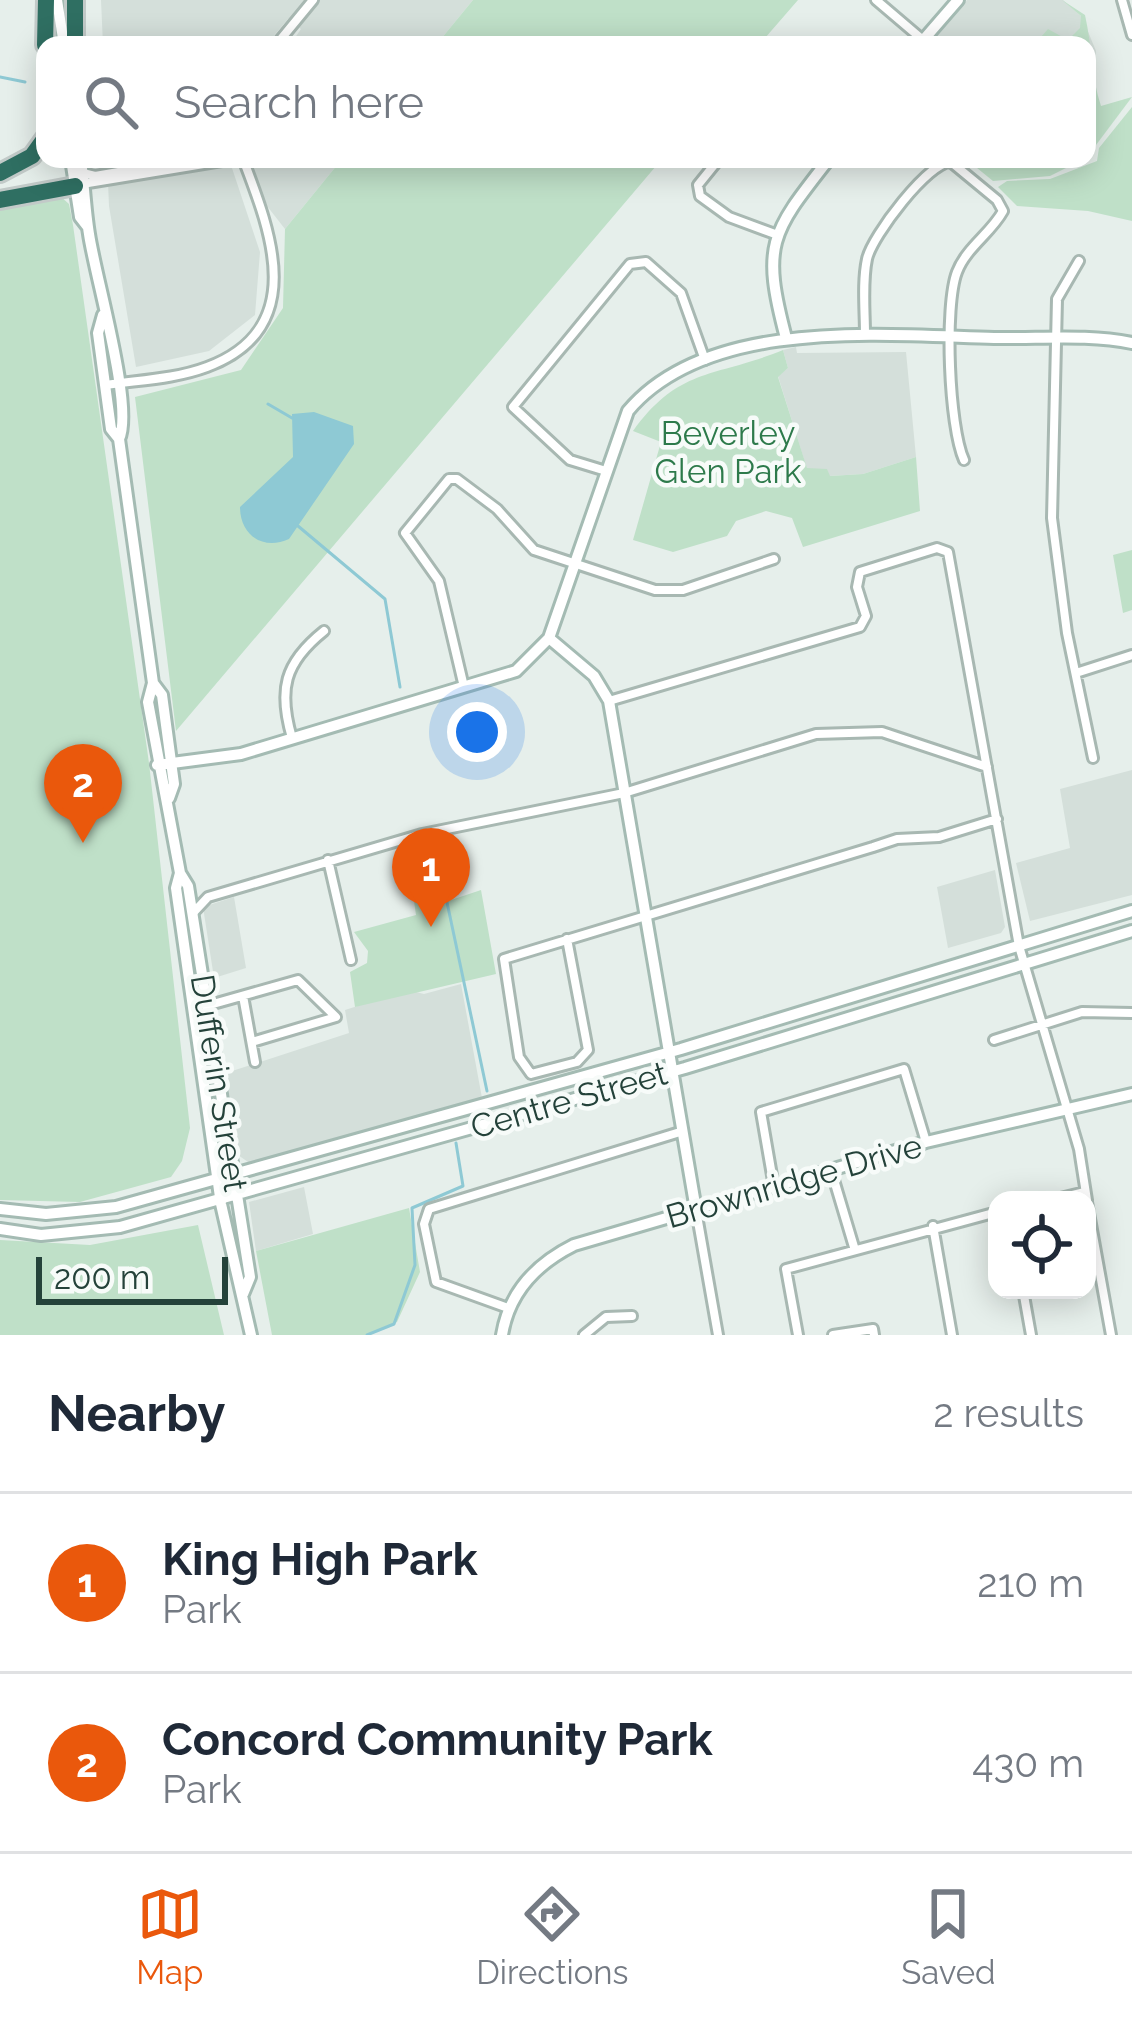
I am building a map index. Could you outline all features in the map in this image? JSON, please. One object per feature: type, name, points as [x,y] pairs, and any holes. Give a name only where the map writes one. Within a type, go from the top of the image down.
[{"type":"highway","points":[[46,0],[47,36]]},
{"type":"highway","points":[[75,0],[75,36]]},
{"type":"highway","points":[[0,172],[36,150]]},
{"type":"highway","points":[[0,200],[80,181]]},
{"type":"main road","points":[[57,0],[63,36]]},
{"type":"main road","points":[[926,36],[958,0]]},
{"type":"main road","name":"Dufferin Street","points":[[75,168],[80,181]]},
{"type":"main road","name":"Dufferin Street","points":[[81,168],[103,315],[98,333],[112,384],[111,429],[119,439],[153,683],[148,702],[160,787],[169,798]]},
{"type":"main road","points":[[786,338],[771,273],[775,234],[823,168]]},
{"type":"main road","points":[[157,765],[241,754],[516,671],[549,638],[628,411],[664,377],[786,338],[1129,340]]},
{"type":"main road","points":[[549,638],[594,676],[609,701],[695,1210]]},
{"type":"main road","name":"Dufferin Street","points":[[153,683],[162,695],[171,763],[169,798],[180,873],[188,886],[193,914],[230,1182],[220,1198],[251,1335]]},
{"type":"main road","name":"Dufferin Street","points":[[180,873],[176,888],[195,1019],[250,1277],[243,1294]]},
{"type":"main road","name":"Centre Street","points":[[0,1209],[78,1213],[230,1182],[1132,911]]},
{"type":"main road","name":"Centre Street","points":[[230,1182],[256,1190],[669,1072],[1132,931]]},
{"type":"main road","name":"Brownridge Drive","points":[[502,1335],[508,1308],[532,1273],[556,1254],[926,1142],[1132,1094]]},
{"type":"main road","name":"Centre Street","points":[[0,1229],[81,1234],[220,1198],[230,1182]]},
{"type":"street","points":[[283,36],[313,0]]},
{"type":"street","points":[[876,0],[915,36]]},
{"type":"street","points":[[1122,0],[1132,34]]},
{"type":"street","points":[[80,181],[142,168]]},
{"type":"street","points":[[80,181],[173,168]]},
{"type":"street","points":[[112,384],[206,367],[233,354],[263,317],[277,269],[274,245],[242,168]]},
{"type":"street","points":[[711,168],[698,185],[700,196],[729,217],[775,234]]},
{"type":"street","points":[[865,335],[866,262],[873,242],[932,168]]},
{"type":"street","points":[[955,168],[997,200],[1003,212],[956,273],[952,337],[957,437],[964,460]]},
{"type":"street","points":[[1079,261],[1058,293],[1053,538],[1093,758]]},
{"type":"street","points":[[606,471],[570,460],[513,407],[630,264],[646,262],[681,293],[705,361]]},
{"type":"street","points":[[464,687],[439,580],[405,533],[441,486],[458,478],[497,509],[535,550],[576,568],[670,592],[773,559]]},
{"type":"street","points":[[609,701],[860,627],[866,616],[857,587],[860,572],[937,548],[949,552],[1019,946],[1068,1108],[1085,1191]]},
{"type":"street","points":[[292,738],[283,706],[284,675],[324,631]]},
{"type":"street","points":[[1076,673],[1132,655]]},
{"type":"street","points":[[193,914],[208,897],[328,860],[422,834],[624,793],[815,734],[851,728],[925,742],[988,767]]},
{"type":"street","points":[[568,939],[589,1043],[586,1056],[533,1074],[523,1069],[504,958],[897,838],[939,838],[997,819]]},
{"type":"street","points":[[328,860],[350,961]]},
{"type":"street","points":[[188,886],[208,897]]},
{"type":"street","points":[[206,1006],[298,980],[336,1016],[252,1042]]},
{"type":"street","points":[[243,996],[254,1062]]},
{"type":"street","points":[[994,1040],[1082,1012],[1132,1013]]},
{"type":"street","points":[[774,1187],[760,1112],[904,1070],[926,1142]]},
{"type":"street","points":[[508,1308],[436,1282],[424,1224],[429,1209],[680,1132]]},
{"type":"street","points":[[831,1170],[854,1247]]},
{"type":"street","points":[[695,1210],[718,1335]]},
{"type":"street","points":[[798,1335],[786,1269],[988,1214]]},
{"type":"street","points":[[934,1226],[952,1335]]},
{"type":"street","points":[[1096,1253],[1111,1335]]},
{"type":"street","points":[[1025,1299],[1031,1335]]},
{"type":"street","points":[[584,1335],[606,1317],[632,1316]]},
{"type":"street","points":[[832,1335],[873,1329],[874,1335]]},
{"type":"shaded area","points":[[101,0],[473,0],[443,36],[296,36],[301,29],[288,19],[274,36],[103,36]]},
{"type":"shaded area","points":[[967,0],[1063,0],[1082,17],[1090,36],[937,36]]},
{"type":"shaded area","points":[[107,168],[232,168],[260,252],[255,315],[209,351],[136,367],[109,206]]},
{"type":"shaded area","points":[[253,168],[335,168],[285,229],[267,206]]},
{"type":"shaded area","points":[[796,347],[797,353],[906,352],[916,457],[863,474],[829,476],[807,469],[778,376],[788,368],[783,350]]},
{"type":"shaded area","points":[[1132,770],[1132,895],[1030,921],[1016,863],[1070,848],[1060,789]]},
{"type":"shaded area","points":[[995,870],[1005,927],[1001,933],[948,948],[937,887]]},
{"type":"shaded area","points":[[234,897],[246,968],[214,978],[203,907]]},
{"type":"shaded area","points":[[461,984],[482,1098],[251,1164],[238,1155],[226,1073],[349,1033],[345,1010],[408,990],[424,994]]},
{"type":"shaded area","points":[[304,1187],[313,1234],[256,1251],[249,1202]]},
{"type":"green space","points":[[473,0],[798,0],[767,36],[443,36]]},
{"type":"green space","points":[[1062,0],[1085,15],[1088,36],[1072,36],[1080,28],[1081,16]]},
{"type":"green space","points":[[1096,87],[1101,106],[1132,97],[1096,145]]},
{"type":"green space","points":[[1132,107],[1132,221],[1088,211],[1017,206],[998,187],[1007,181],[1050,179],[1079,168],[1096,168],[1099,148]]},
{"type":"green space","points":[[335,168],[654,168],[176,731],[135,397],[241,370],[283,308],[285,229]]},
{"type":"green space","points":[[977,168],[1066,168],[1050,176],[993,181]]},
{"type":"green space","points":[[60,196],[69,204],[73,225],[149,763],[190,1128],[182,1161],[171,1177],[80,1202],[0,1200],[0,208]]},
{"type":"green space","name":"Beverley Glen Park","points":[[783,350],[788,368],[778,377],[807,468],[827,469],[830,476],[863,474],[916,457],[920,511],[803,547],[792,518],[766,511],[736,521],[727,536],[673,552],[633,540],[661,442],[633,431],[650,410],[683,384]]},
{"type":"green space","points":[[1132,550],[1132,610],[1123,613],[1113,555]]},
{"type":"green space","points":[[439,839],[451,900],[481,890],[496,974],[355,1007],[350,972],[367,963],[368,951],[354,932],[416,915],[406,846]]},
{"type":"green space","points":[[409,1208],[420,1272],[397,1322],[365,1335],[272,1335],[256,1251]]},
{"type":"green space","points":[[198,1225],[224,1335],[0,1335],[0,1240],[90,1245]]},
{"type":"water","points":[[314,412],[353,426],[354,444],[289,539],[262,542],[244,526],[240,507],[293,457],[292,414]]},
{"type":"waterway","points":[[0,77],[25,82]]},
{"type":"waterway","points":[[268,404],[292,418]]},
{"type":"waterway","points":[[298,526],[385,599],[400,687]]},
{"type":"waterway","points":[[434,841],[487,1091]]},
{"type":"waterway","points":[[367,1335],[394,1324],[415,1265],[412,1208],[463,1186],[456,1143]]},
{"type":"place","name":"Concord Community Park","points":[[83,843]]},
{"type":"place","name":"King High Park","points":[[431,927]]}]
